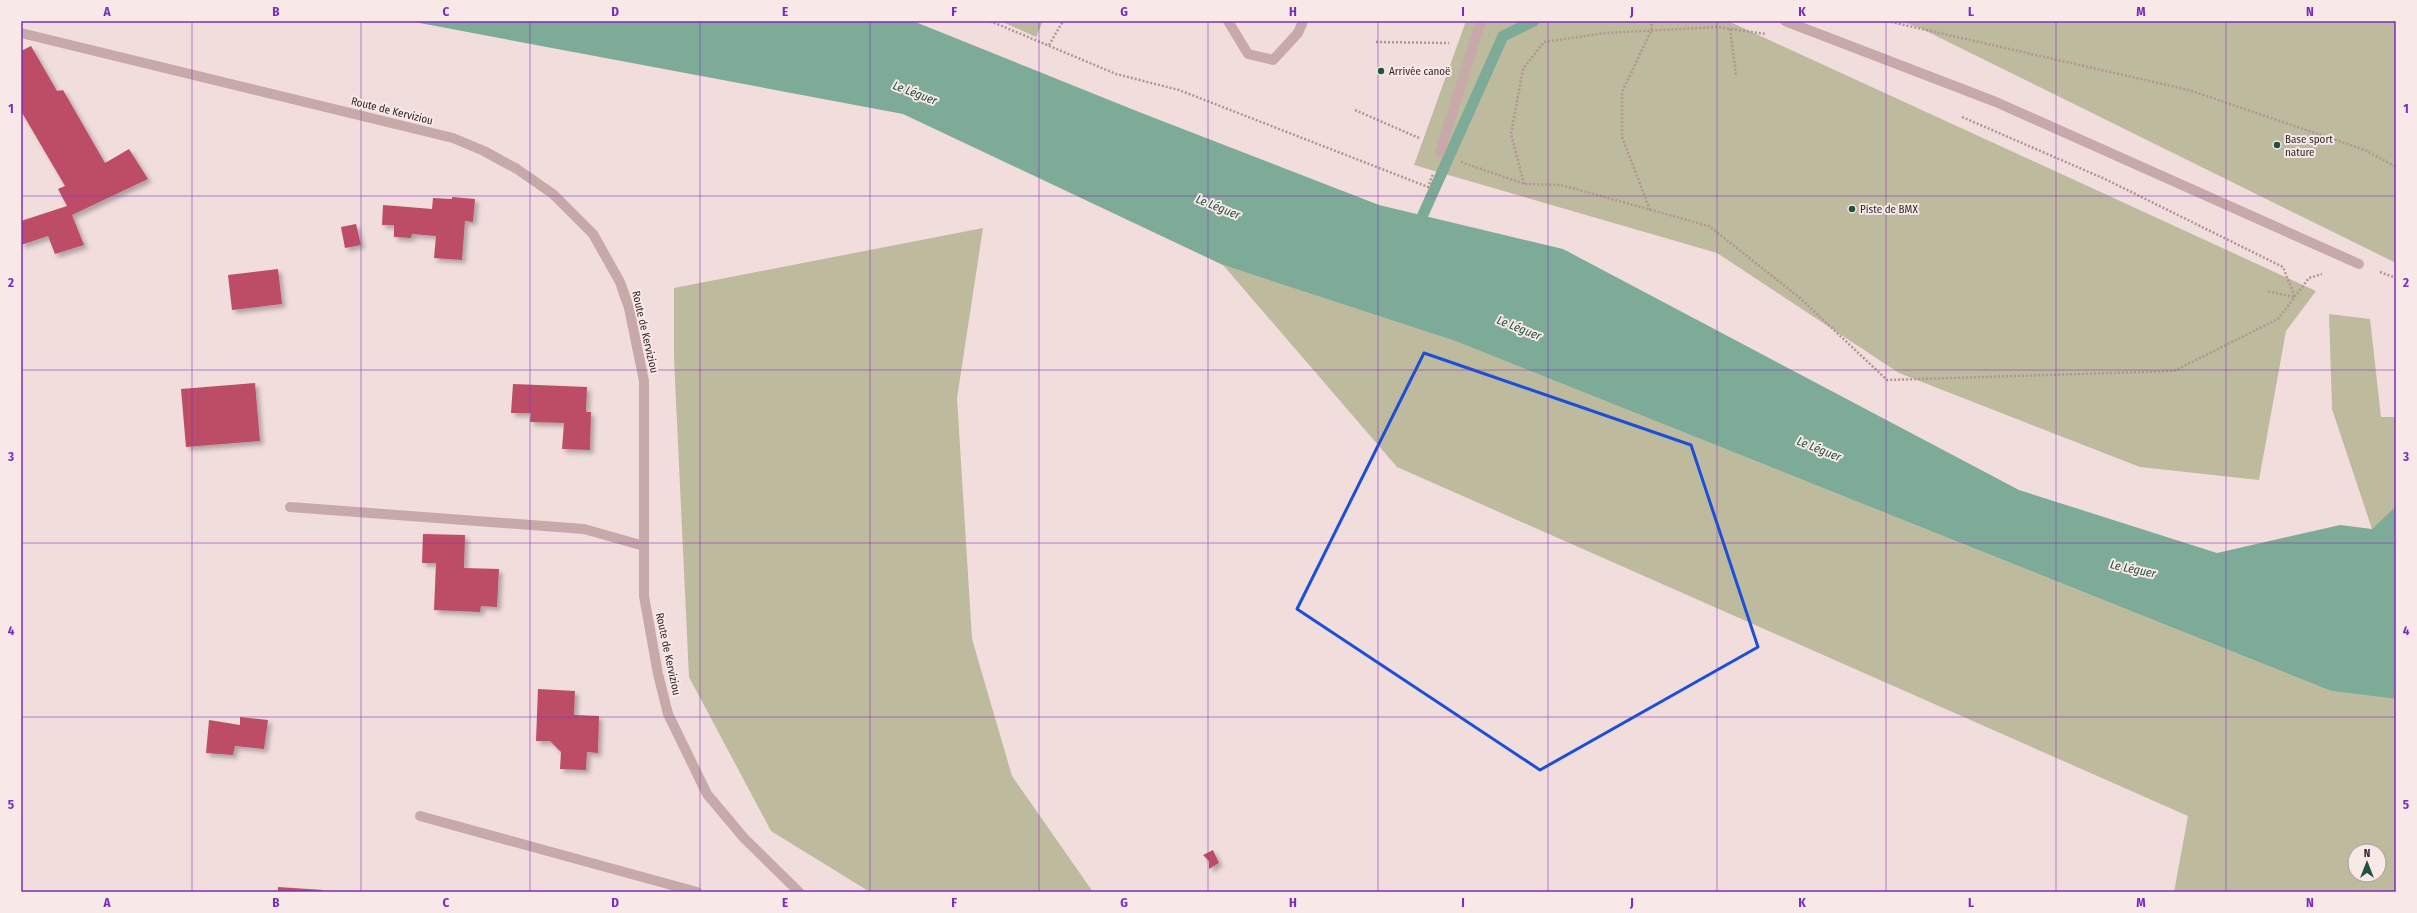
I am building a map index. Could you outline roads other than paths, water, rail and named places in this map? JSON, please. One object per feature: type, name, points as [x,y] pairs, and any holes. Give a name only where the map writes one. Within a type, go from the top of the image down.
[{"type":"street","points":[[1228,21],[1248,54],[1273,60],[1298,33],[1303,21]]},
{"type":"street","points":[[1440,152],[1481,21]]},
{"type":"street","points":[[1785,21],[1996,102],[2359,264]]},
{"type":"street","name":"Route de Kerviziou","points":[[21,33],[453,138],[484,151],[517,169],[553,194],[593,234],[618,276],[630,308],[644,381],[644,596],[658,674],[668,714],[707,794],[744,838],[799,892]]},
{"type":"street","points":[[290,507],[584,529],[644,546]]},
{"type":"street","points":[[420,816],[698,892]]},
{"type":"water","name":"Le Léguer","points":[[409,21],[913,21],[1139,112],[1379,205],[1563,249],[2019,490],[2217,553],[2340,525],[2372,529],[2396,506],[2396,699],[2331,691],[1455,341],[1223,265],[903,114]]},
{"type":"waterway","points":[[1417,228],[1503,36],[1534,21]]},
{"type":"place","name":"Arrivée canoë","points":[[1381,71]]},
{"type":"place","name":"Base sport nature","points":[[2277,145]]},
{"type":"place","name":"Piste de BMX","points":[[1852,209]]}]
